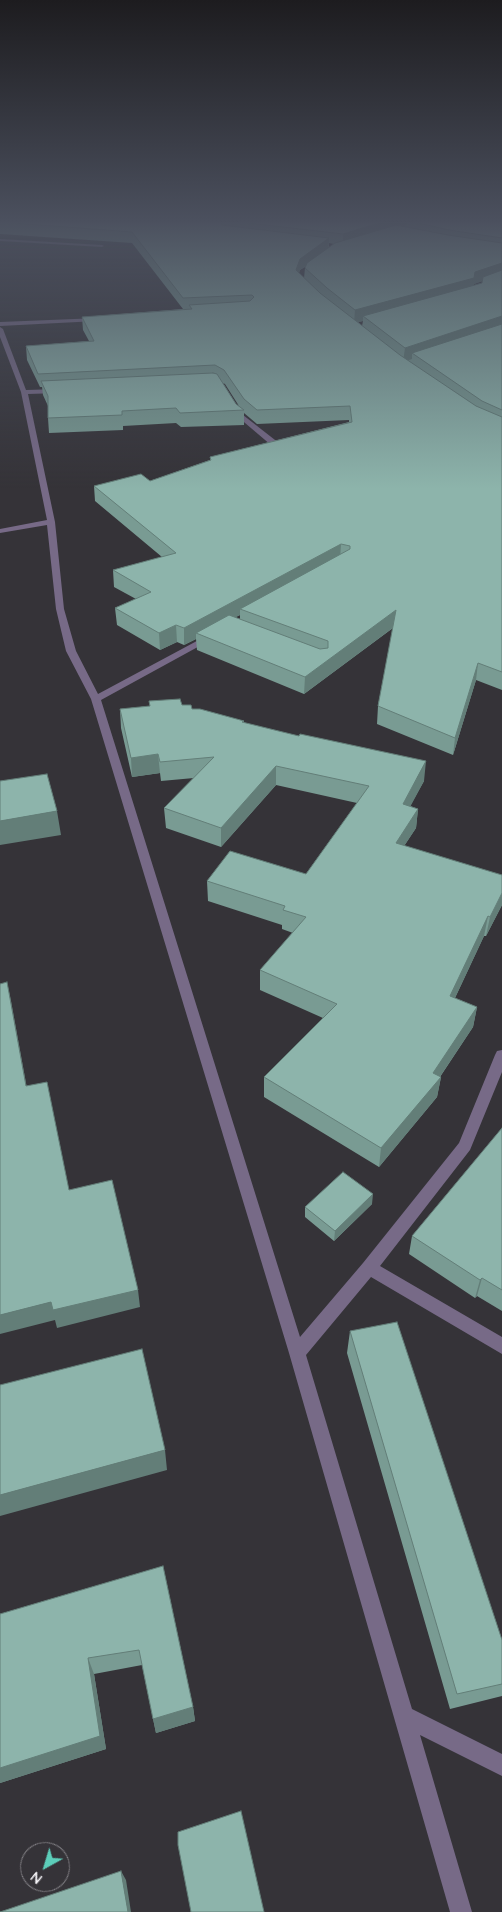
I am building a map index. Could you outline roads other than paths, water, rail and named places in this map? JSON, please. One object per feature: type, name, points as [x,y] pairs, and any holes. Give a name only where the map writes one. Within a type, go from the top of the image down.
[{"type":"street","points":[[0,324],[106,318]]},
{"type":"street","points":[[0,329],[24,392],[51,522],[60,609],[71,651],[96,698],[297,1353],[461,1912]]},
{"type":"street","points":[[24,392],[63,390]]},
{"type":"street","points":[[231,401],[240,416],[281,449]]},
{"type":"street","points":[[0,531],[51,522]]},
{"type":"street","points":[[96,698],[221,631]]},
{"type":"street","points":[[297,1353],[369,1268],[465,1146],[502,1055]]},
{"type":"street","points":[[369,1268],[502,1346]]},
{"type":"street","points":[[403,1716],[502,1765]]}]
